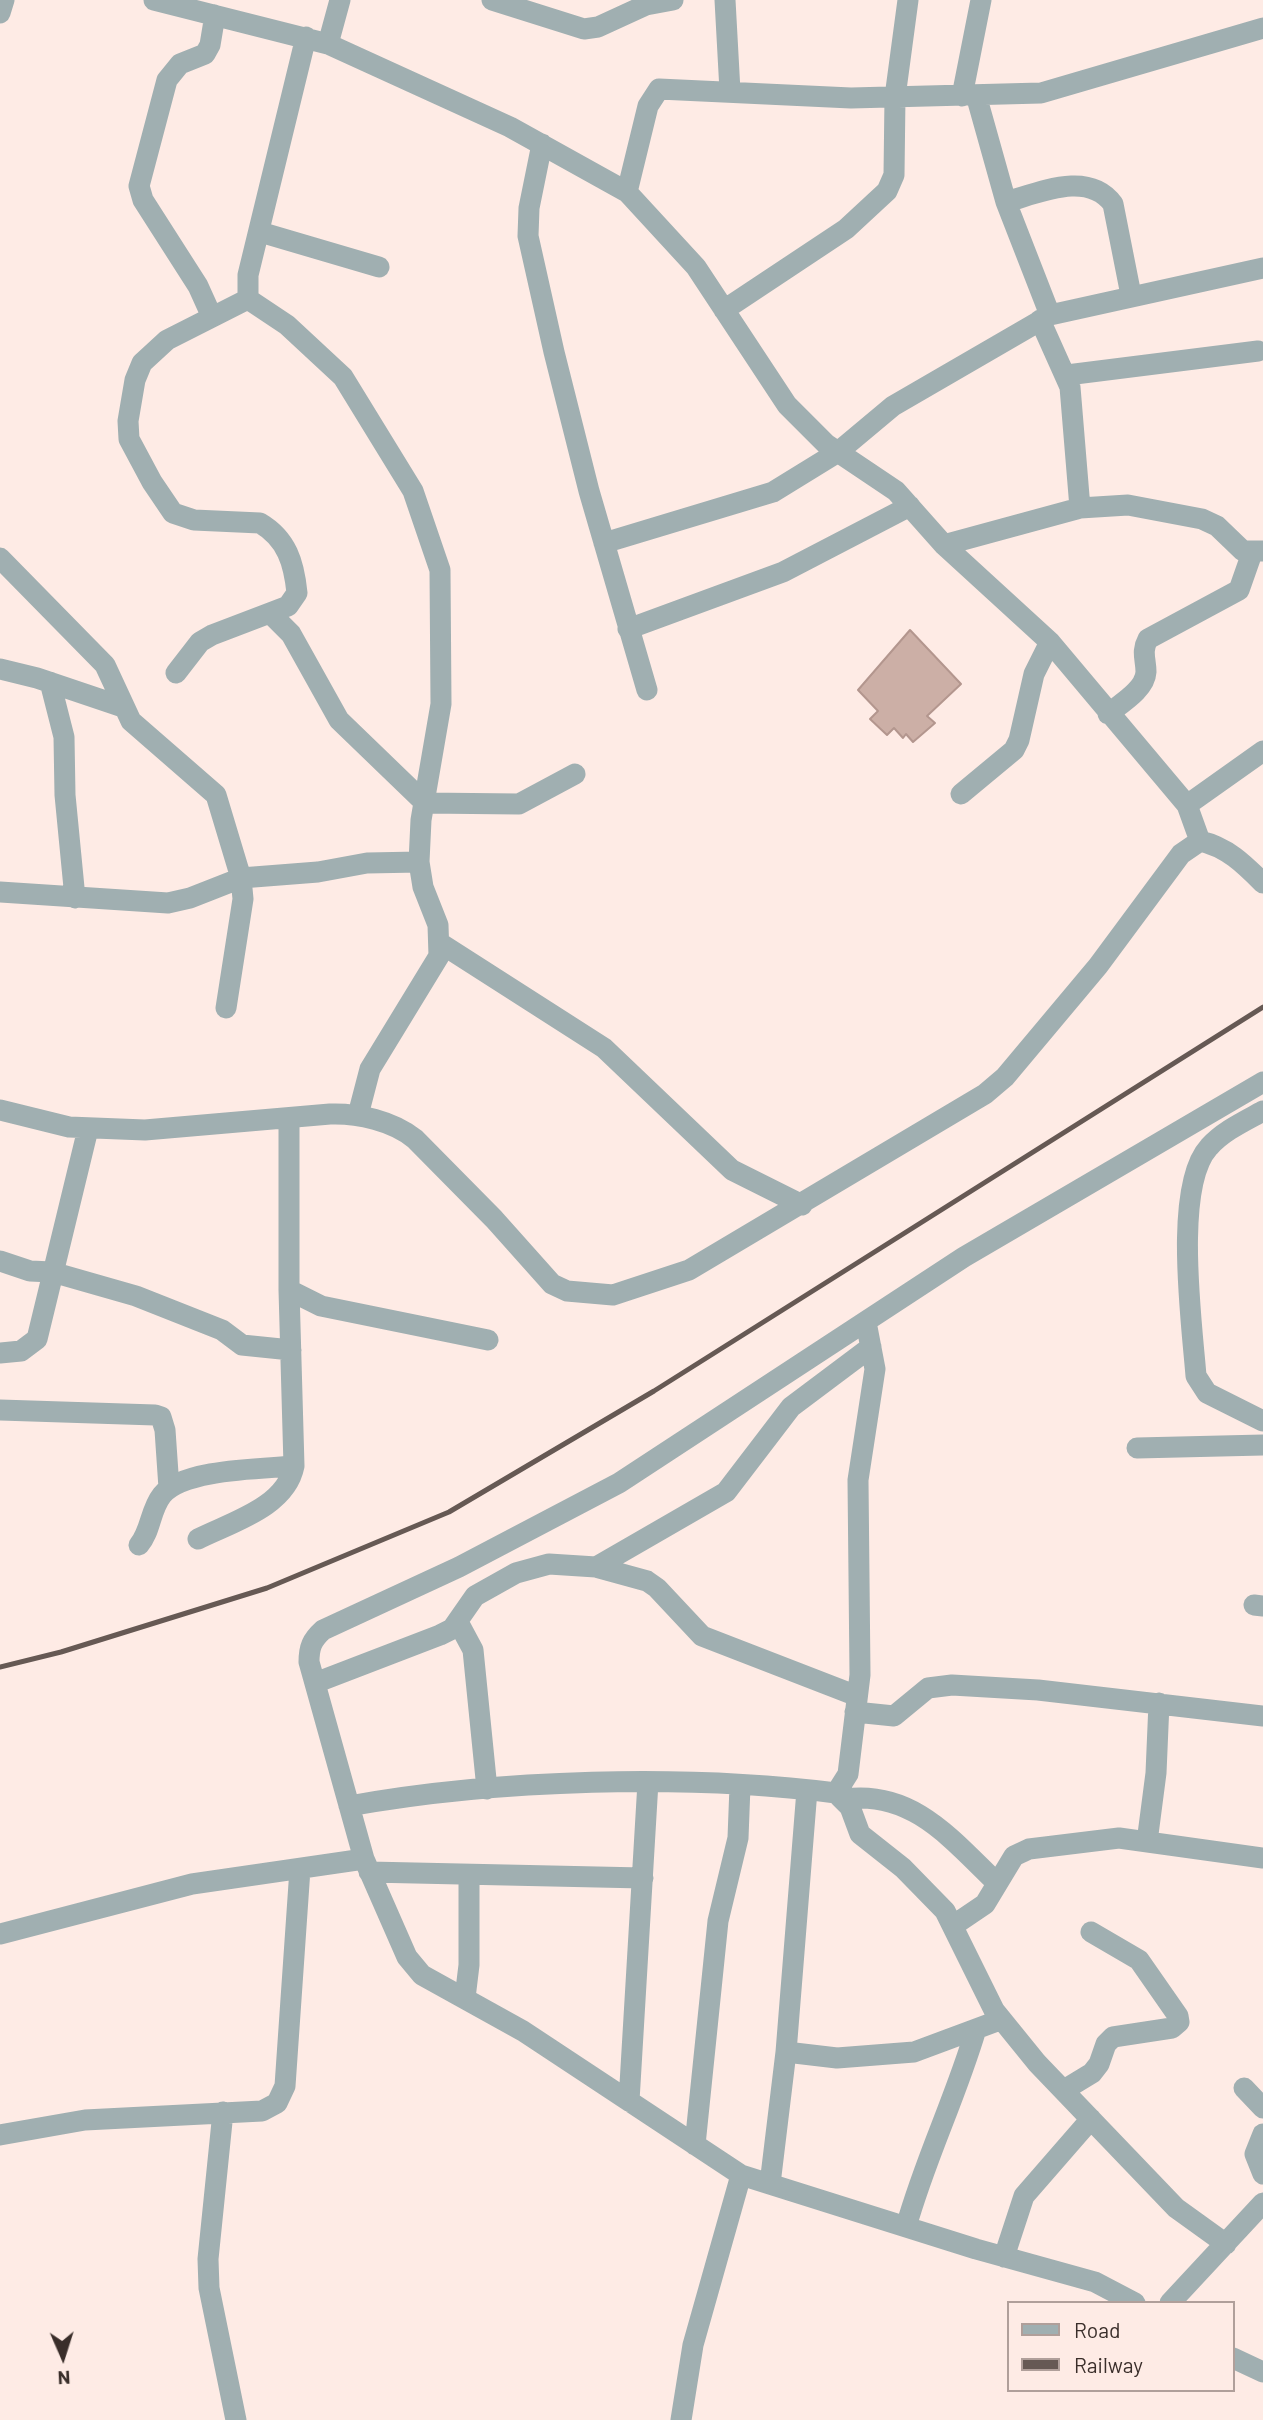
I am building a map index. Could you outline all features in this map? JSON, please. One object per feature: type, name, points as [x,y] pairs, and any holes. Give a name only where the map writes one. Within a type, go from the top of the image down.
[{"type":"street","points":[[0,13],[4,0]]},
{"type":"street","points":[[154,0],[328,44],[542,144],[627,192],[696,267],[786,405],[838,452],[884,480],[944,545],[1050,642],[1108,715],[1187,805],[1200,841],[1231,853],[1263,883]]},
{"type":"street","points":[[328,44],[340,0]]},
{"type":"street","points":[[492,0],[584,30],[598,27],[646,5],[673,0]]},
{"type":"street","points":[[725,0],[730,91]]},
{"type":"street","points":[[724,310],[846,229],[887,191],[894,175],[895,97],[908,0]]},
{"type":"street","points":[[981,0],[969,95],[1066,376],[1080,508]]},
{"type":"street","points":[[212,317],[204,296],[143,200],[139,186],[167,80],[180,64],[205,54],[210,45],[215,15]]},
{"type":"street","points":[[627,192],[648,106],[660,89],[828,97],[969,95],[1061,89],[1263,29]]},
{"type":"street","points":[[306,37],[246,285],[248,299],[293,330],[343,377],[413,491],[440,570],[441,704],[425,803],[419,862],[440,943],[439,956],[370,1069],[358,1115]]},
{"type":"street","points":[[542,144],[528,208],[528,236],[554,352],[604,543],[647,690]]},
{"type":"street","points":[[1006,202],[1066,186],[1080,185],[1106,195],[1113,204],[1131,295]]},
{"type":"street","points":[[260,232],[379,267]]},
{"type":"street","points":[[604,543],[757,499],[838,452],[893,406],[965,367],[1045,317],[1131,295],[1263,268]]},
{"type":"street","points":[[176,673],[201,642],[294,601],[298,593],[292,558],[277,537],[260,523],[194,520],[173,513],[152,482],[129,439],[128,421],[135,380],[142,363],[167,340],[248,299]]},
{"type":"street","points":[[1066,376],[1258,351]]},
{"type":"street","points":[[944,545],[1080,508],[1128,505],[1189,514],[1217,526],[1243,551],[1257,552],[1239,590],[1148,639],[1143,648],[1146,672],[1143,683],[1108,715]]},
{"type":"street","points":[[628,629],[783,572],[910,506]]},
{"type":"street","points":[[0,558],[100,658],[109,671],[131,720],[216,795],[241,878],[241,919],[226,1008]]},
{"type":"street","points":[[270,613],[291,634],[339,720],[425,803],[519,804],[575,774]]},
{"type":"street","points":[[961,794],[1014,750],[1019,740],[1034,674],[1050,642]]},
{"type":"street","points":[[0,669],[50,682],[123,707]]},
{"type":"street","points":[[50,682],[64,737],[65,795],[75,898]]},
{"type":"street","points":[[1187,805],[1263,751]]},
{"type":"street","points":[[0,1110],[89,1129],[145,1130],[358,1115],[400,1129],[415,1139],[494,1219],[552,1284],[567,1291],[613,1295],[679,1274],[802,1205],[985,1094],[1005,1077],[1110,952],[1181,854],[1200,841]]},
{"type":"street","points":[[0,892],[168,903],[190,898],[241,878],[318,872],[367,863],[419,862]]},
{"type":"street","points":[[440,943],[604,1048],[732,1170],[802,1205]]},
{"type":"street","points":[[1131,2301],[1095,2282],[1004,2257],[741,2175],[514,2025],[413,1969],[367,1866],[315,1683],[309,1649],[313,1640],[323,1630],[459,1567],[608,1489],[987,1244],[1263,1083]]},
{"type":"street","points":[[1263,1111],[1222,1135],[1201,1159],[1186,1243],[1196,1376],[1207,1393],[1263,1421]]},
{"type":"street","points":[[198,1539],[264,1506],[291,1482],[294,1466],[289,1290],[289,1118]]},
{"type":"street","points":[[0,1353],[21,1351],[37,1339],[89,1129]]},
{"type":"street","points":[[0,1261],[30,1270],[52,1272],[149,1301],[222,1330],[242,1345],[291,1350]]},
{"type":"street","points":[[289,1290],[321,1306],[488,1340]]},
{"type":"street","points":[[866,1322],[875,1383],[858,1480],[856,1704],[848,1774],[841,1796],[860,1834],[919,1882],[954,1925],[1000,2020],[1176,2207],[1226,2244]]},
{"type":"street","points":[[596,1567],[726,1492],[791,1407],[871,1347]]},
{"type":"street","points":[[0,1410],[155,1415],[161,1418],[164,1430],[169,1488]]},
{"type":"street","points":[[1137,1448],[1263,1445]]},
{"type":"street","points":[[139,1545],[147,1534],[160,1497],[169,1488],[201,1476],[294,1466]]},
{"type":"street","points":[[315,1683],[440,1635],[458,1622],[475,1596],[531,1566],[549,1564],[596,1567],[647,1581],[657,1588],[702,1636],[856,1704],[894,1716],[928,1688],[952,1685],[1038,1690],[1263,1716]]},
{"type":"street","points":[[458,1622],[473,1650],[487,1789]]},
{"type":"street","points":[[1147,1842],[1157,1763],[1158,1703]]},
{"type":"street","points":[[349,1806],[424,1793],[648,1782],[807,1790],[841,1796],[873,1797],[888,1800],[931,1821],[997,1882]]},
{"type":"street","points":[[629,2101],[648,1782]]},
{"type":"street","points":[[695,2145],[718,1921],[738,1838],[740,1786]]},
{"type":"street","points":[[770,2184],[786,2052],[807,1790]]},
{"type":"street","points":[[954,1925],[985,1904],[1014,1856],[1029,1849],[1107,1838],[1263,1858]]},
{"type":"street","points":[[0,1934],[192,1884],[300,1868],[367,1866],[468,1875],[643,1878]]},
{"type":"street","points":[[0,2135],[85,2120],[262,2111],[277,2103],[285,2086],[300,1868]]},
{"type":"street","points":[[465,1998],[469,1965],[468,1875]]},
{"type":"street","points":[[1064,2091],[1092,2073],[1099,2064],[1106,2044],[1113,2037],[1172,2028],[1179,2022],[1178,2016],[1139,1960],[1091,1932]]},
{"type":"street","points":[[786,2052],[836,2058],[893,2055],[930,2049],[1000,2020]]},
{"type":"street","points":[[906,2227],[920,2179],[956,2096],[976,2029]]},
{"type":"street","points":[[1244,2088],[1263,2108]]},
{"type":"street","points":[[223,2112],[208,2259],[209,2288],[236,2420]]},
{"type":"street","points":[[1004,2257],[1024,2196],[1091,2119]]},
{"type":"street","points":[[1263,2134],[1255,2154],[1263,2174]]},
{"type":"street","points":[[681,2420],[693,2345],[741,2175]]},
{"type":"street","points":[[1172,2301],[1263,2203]]},
{"type":"street","points":[[1235,2359],[1263,2372]]},
{"type":"building","points":[[910,630],[961,684],[927,716],[935,723],[913,742],[906,734],[903,738],[894,728],[887,735],[870,719],[878,711],[858,690]]},
{"type":"railway","points":[[0,1667],[61,1652],[267,1588],[449,1512],[654,1391],[1263,1007]]}]
